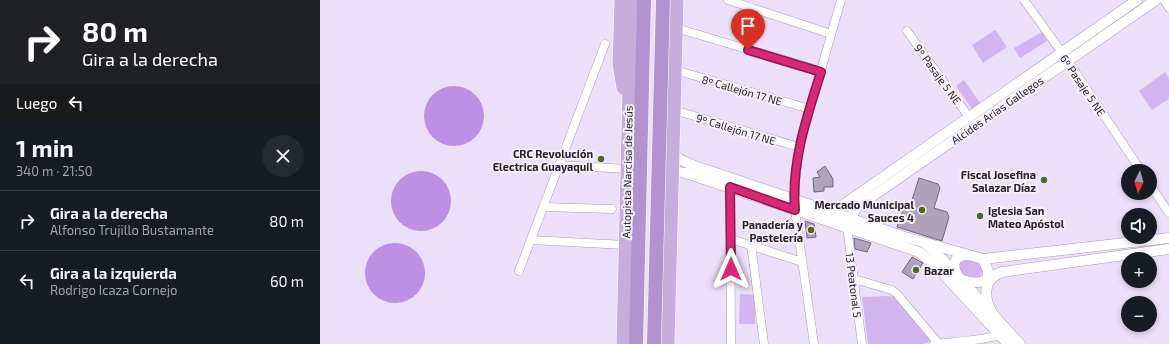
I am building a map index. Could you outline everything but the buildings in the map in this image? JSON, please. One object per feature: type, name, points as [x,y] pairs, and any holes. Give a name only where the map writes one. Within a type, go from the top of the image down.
[{"type":"highway","name":"Autopista Narcisa de Jesús","points":[[636,344],[644,0]]},
{"type":"highway","points":[[654,344],[663,0]]},
{"type":"main road","points":[[621,0],[619,64],[628,122]]},
{"type":"main road","name":"Autopista Narcisa de Jesús","points":[[623,344],[631,0]]},
{"type":"main road","points":[[668,344],[677,0]]},
{"type":"street","points":[[728,0],[832,34]]},
{"type":"street","points":[[814,344],[795,205],[799,147],[841,0]]},
{"type":"street","name":"6º Pasaje 5 NE","points":[[1024,0],[1065,57],[1136,164]]},
{"type":"street","name":"Alcides Arias Gallegos","points":[[849,223],[857,207],[1065,57],[1138,0]]},
{"type":"street","name":"Alcides Arias Gallegos","points":[[836,214],[840,207],[969,117],[1156,0]]},
{"type":"street","points":[[1164,0],[1169,8]]},
{"type":"street","points":[[676,28],[821,72]]},
{"type":"street","name":"9º Pasaje 5 NE","points":[[907,31],[969,117]]},
{"type":"street","points":[[519,271],[605,44]]},
{"type":"street","name":"8º Callejón 17 NE","points":[[675,70],[810,109]]},
{"type":"street","name":"9º Callejón 17 NE","points":[[674,110],[799,147]]},
{"type":"street","points":[[672,150],[679,159],[795,205],[849,223],[983,259],[1169,238]]},
{"type":"street","points":[[559,165],[626,169]]},
{"type":"street","points":[[672,177],[677,172],[686,173],[795,205],[836,214],[849,223],[912,249],[935,265],[1004,333],[1020,344]]},
{"type":"street","points":[[730,187],[730,344]]},
{"type":"street","points":[[1157,195],[1169,213]]},
{"type":"street","points":[[544,206],[612,209]]},
{"type":"street","name":"13 Peatonal 5","points":[[849,223],[862,344]]},
{"type":"street","points":[[731,239],[751,244],[802,262]]},
{"type":"street","points":[[531,240],[625,245]]},
{"type":"street","points":[[920,242],[930,247],[992,313]]},
{"type":"street","points":[[751,244],[764,344]]},
{"type":"street","points":[[968,255],[960,257],[955,263],[955,272],[960,279],[971,283],[989,281],[1009,270],[1169,249]]},
{"type":"street","points":[[983,259],[988,271],[989,281],[986,302],[1004,333],[1008,344]]},
{"type":"street","points":[[854,279],[892,290],[897,294],[938,344]]},
{"type":"street","points":[[934,344],[1004,333]]},
{"type":"shaded area","points":[[995,30],[1007,47],[983,63],[972,45]]},
{"type":"shaded area","points":[[1042,32],[1047,41],[1020,58],[1014,48]]},
{"type":"shaded area","points":[[1165,72],[1169,78],[1169,99],[1152,110],[1139,91]]},
{"type":"shaded area","points":[[964,80],[980,103],[972,109],[956,86]]},
{"type":"shaded area","points":[[448,86],[460,86],[471,91],[479,99],[484,110],[482,128],[471,141],[460,146],[448,146],[437,141],[429,133],[424,122],[424,110],[429,99],[437,91]]},
{"type":"shaded area","points":[[415,171],[427,171],[438,176],[446,184],[451,195],[449,213],[438,226],[427,231],[415,231],[404,226],[396,218],[391,207],[391,195],[396,184],[404,176]]},
{"type":"shaded area","points":[[389,243],[401,243],[412,248],[420,256],[425,267],[423,285],[412,298],[401,303],[389,303],[378,298],[370,290],[365,279],[365,267],[370,256],[378,248]]},
{"type":"shaded area","points":[[964,258],[977,261],[982,265],[982,273],[978,277],[962,277],[959,267]]},
{"type":"shaded area","points":[[740,294],[755,295],[755,324],[739,324]]},
{"type":"shaded area","points":[[862,297],[896,297],[933,342],[921,344],[868,344]]},
{"type":"place","name":"CRC Revolución Electrica Guayaquil","points":[[601,159]]},
{"type":"place","name":"Fiscal Josefina Salazar Díaz","points":[[1044,180]]},
{"type":"place","name":"Mercado Municipal Sauces 4","points":[[922,210]]},
{"type":"place","name":"Iglesia San Mateo Apóstol","points":[[980,216]]},
{"type":"place","name":"Panadería y Pastelería","points":[[811,230]]},
{"type":"place","name":"Bazar","points":[[916,270]]},
{"type":"route","points":[[731,269],[730,187],[795,210],[795,184],[799,147],[821,72],[748,50]]}]
